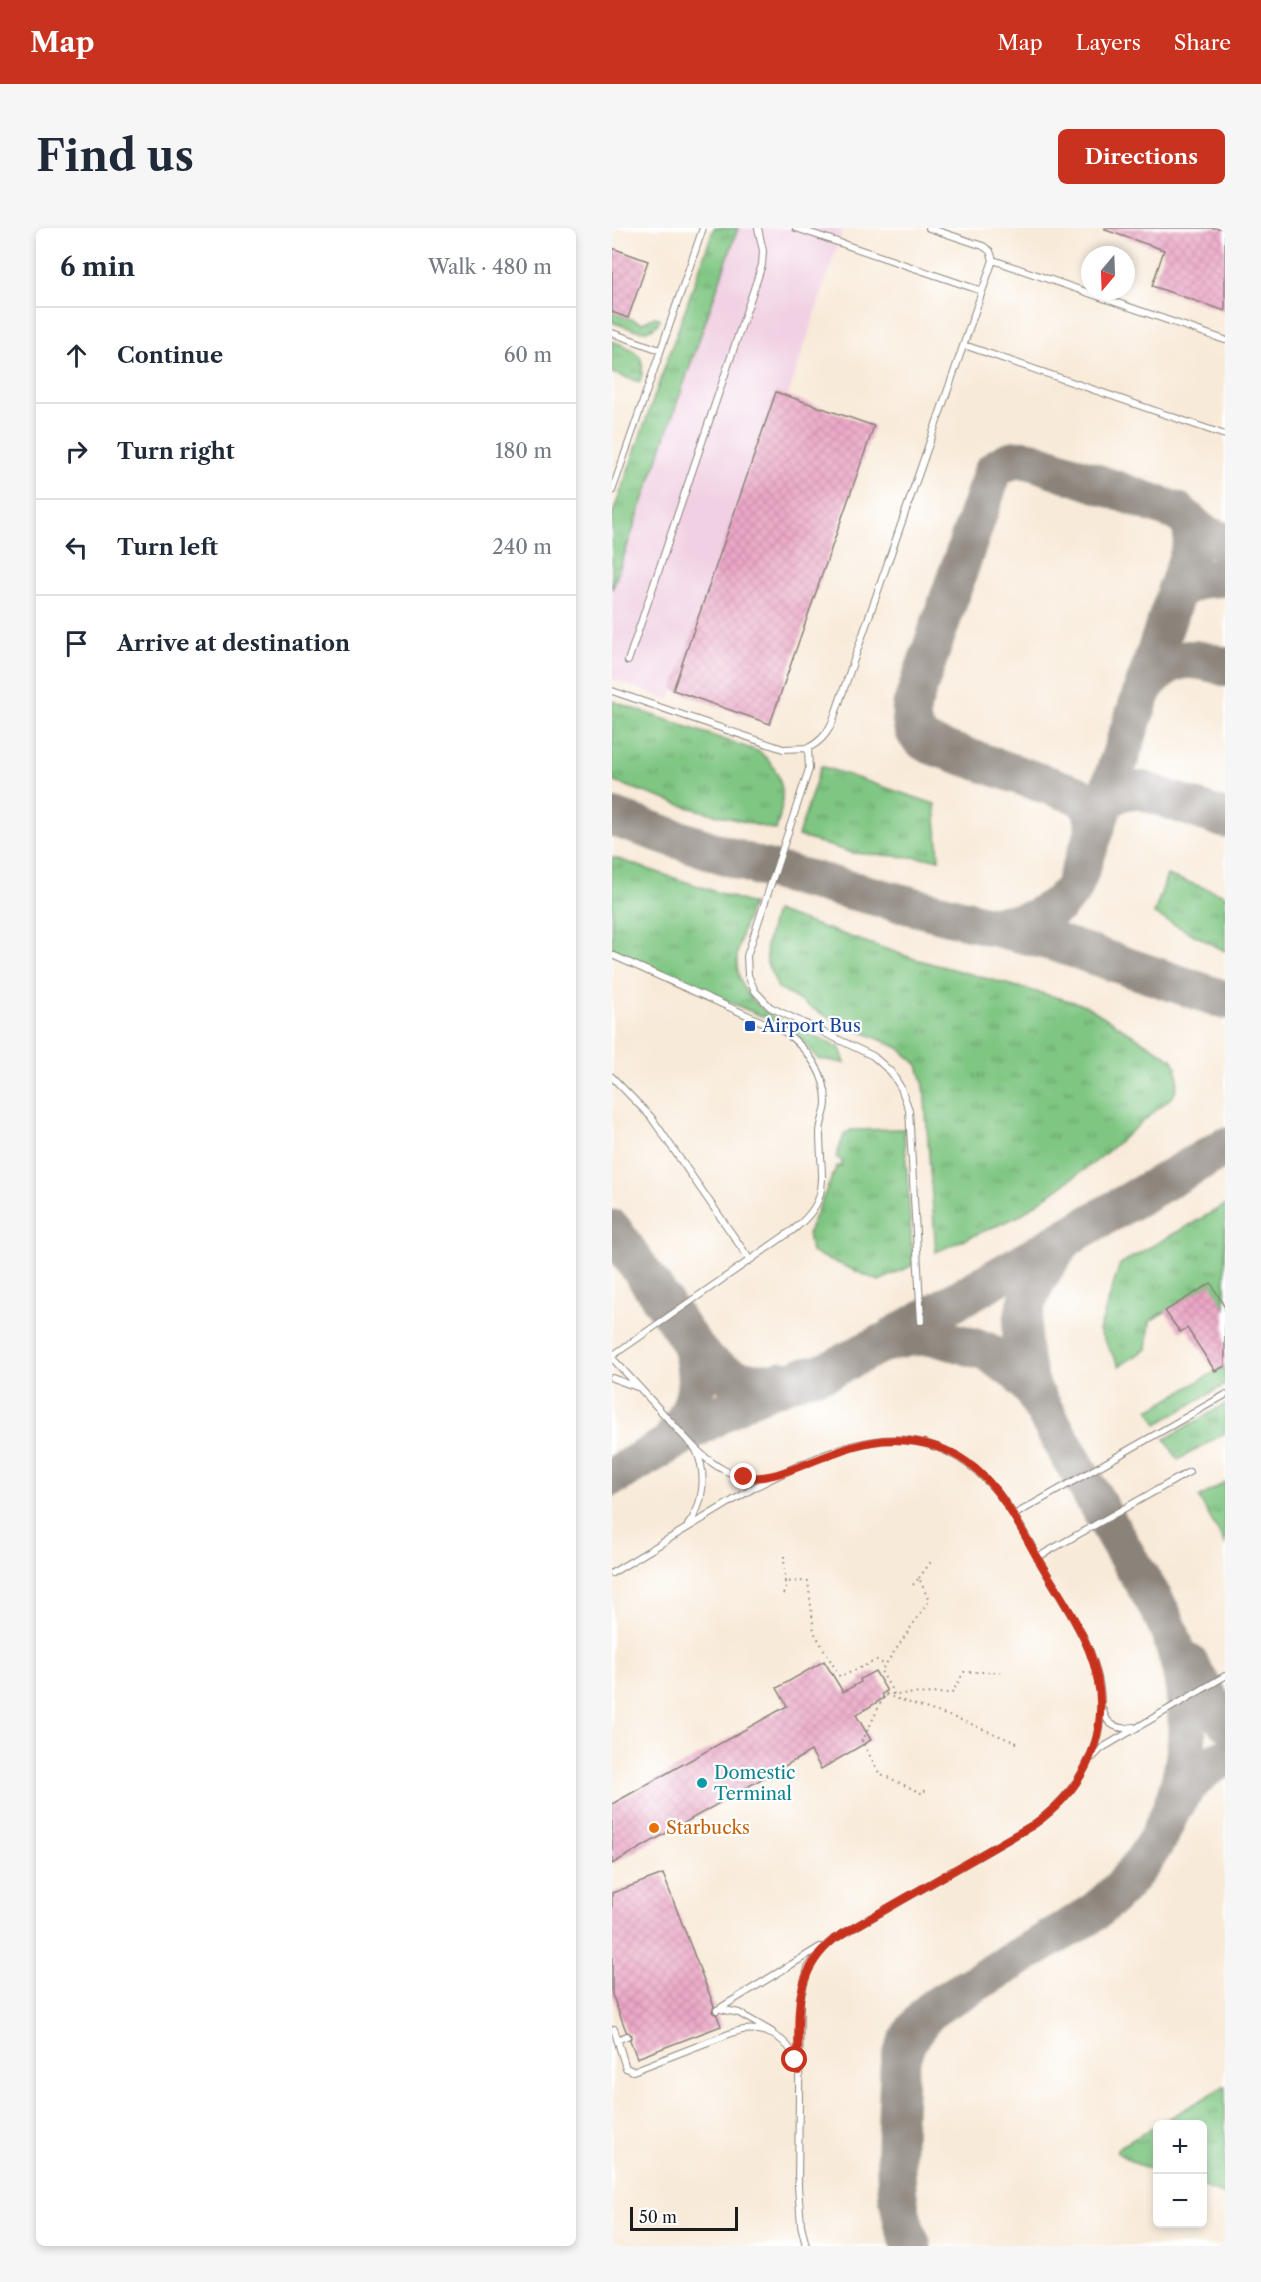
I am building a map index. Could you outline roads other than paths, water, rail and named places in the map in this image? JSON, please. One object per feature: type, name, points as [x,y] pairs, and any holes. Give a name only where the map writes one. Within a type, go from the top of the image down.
[{"type":"lane","points":[[612,491],[703,228]]},
{"type":"lane","points":[[628,661],[762,265],[763,251],[758,228]]},
{"type":"lane","points":[[796,228],[982,291]]},
{"type":"lane","points":[[612,692],[783,749],[808,748],[818,743],[826,734],[832,723],[993,260],[990,251],[982,246],[929,228]]},
{"type":"lane","points":[[993,260],[1225,340]]},
{"type":"lane","points":[[612,333],[660,350]]},
{"type":"lane","points":[[964,345],[1225,435]]},
{"type":"lane","points":[[808,748],[809,769],[747,956],[748,975],[755,991],[770,1007],[873,1056],[891,1071],[901,1088],[909,1110],[921,1321]]},
{"type":"lane","points":[[612,955],[785,1032],[805,1050],[819,1073],[826,1102],[820,1130],[822,1185],[820,1198],[813,1211],[801,1224],[612,1357],[694,1447],[715,1465],[734,1474],[754,1479],[781,1473]]},
{"type":"lane","points":[[612,1077],[651,1117],[750,1260]]},
{"type":"lane","points":[[612,1378],[635,1386],[646,1394]]},
{"type":"lane","points":[[1014,1515],[1225,1395]]},
{"type":"lane","points":[[612,1573],[757,1485],[781,1473],[857,1444],[880,1440],[909,1440],[938,1447],[963,1460],[999,1493],[1014,1515],[1088,1647],[1097,1674],[1105,1718],[1112,1725],[1124,1729],[1142,1724]]},
{"type":"lane","points":[[682,1532],[694,1518],[702,1490],[700,1460],[694,1447]]},
{"type":"lane","points":[[1038,1557],[1189,1472]]},
{"type":"lane","points":[[798,2071],[791,2051],[780,2037],[753,2019],[719,2009],[834,1939],[1033,1825],[1056,1808],[1076,1784],[1097,1752],[1225,1676]]},
{"type":"lane","points":[[1086,1767],[1098,1732],[1101,1702]]},
{"type":"lane","points":[[806,2246],[801,2225],[798,2186],[800,1999],[804,1978],[814,1958],[834,1939]]},
{"type":"lane","points":[[614,2029],[625,2065],[633,2071],[742,2030],[758,2030],[780,2037]]},
{"type":"lane","points":[[617,2040],[627,2036]]},
{"type":"place","name":"Airport Bus","points":[[750,1026]]},
{"type":"place","name":"Domestic Terminal","points":[[702,1783]]},
{"type":"place","name":"Starbucks","points":[[654,1828]]}]
